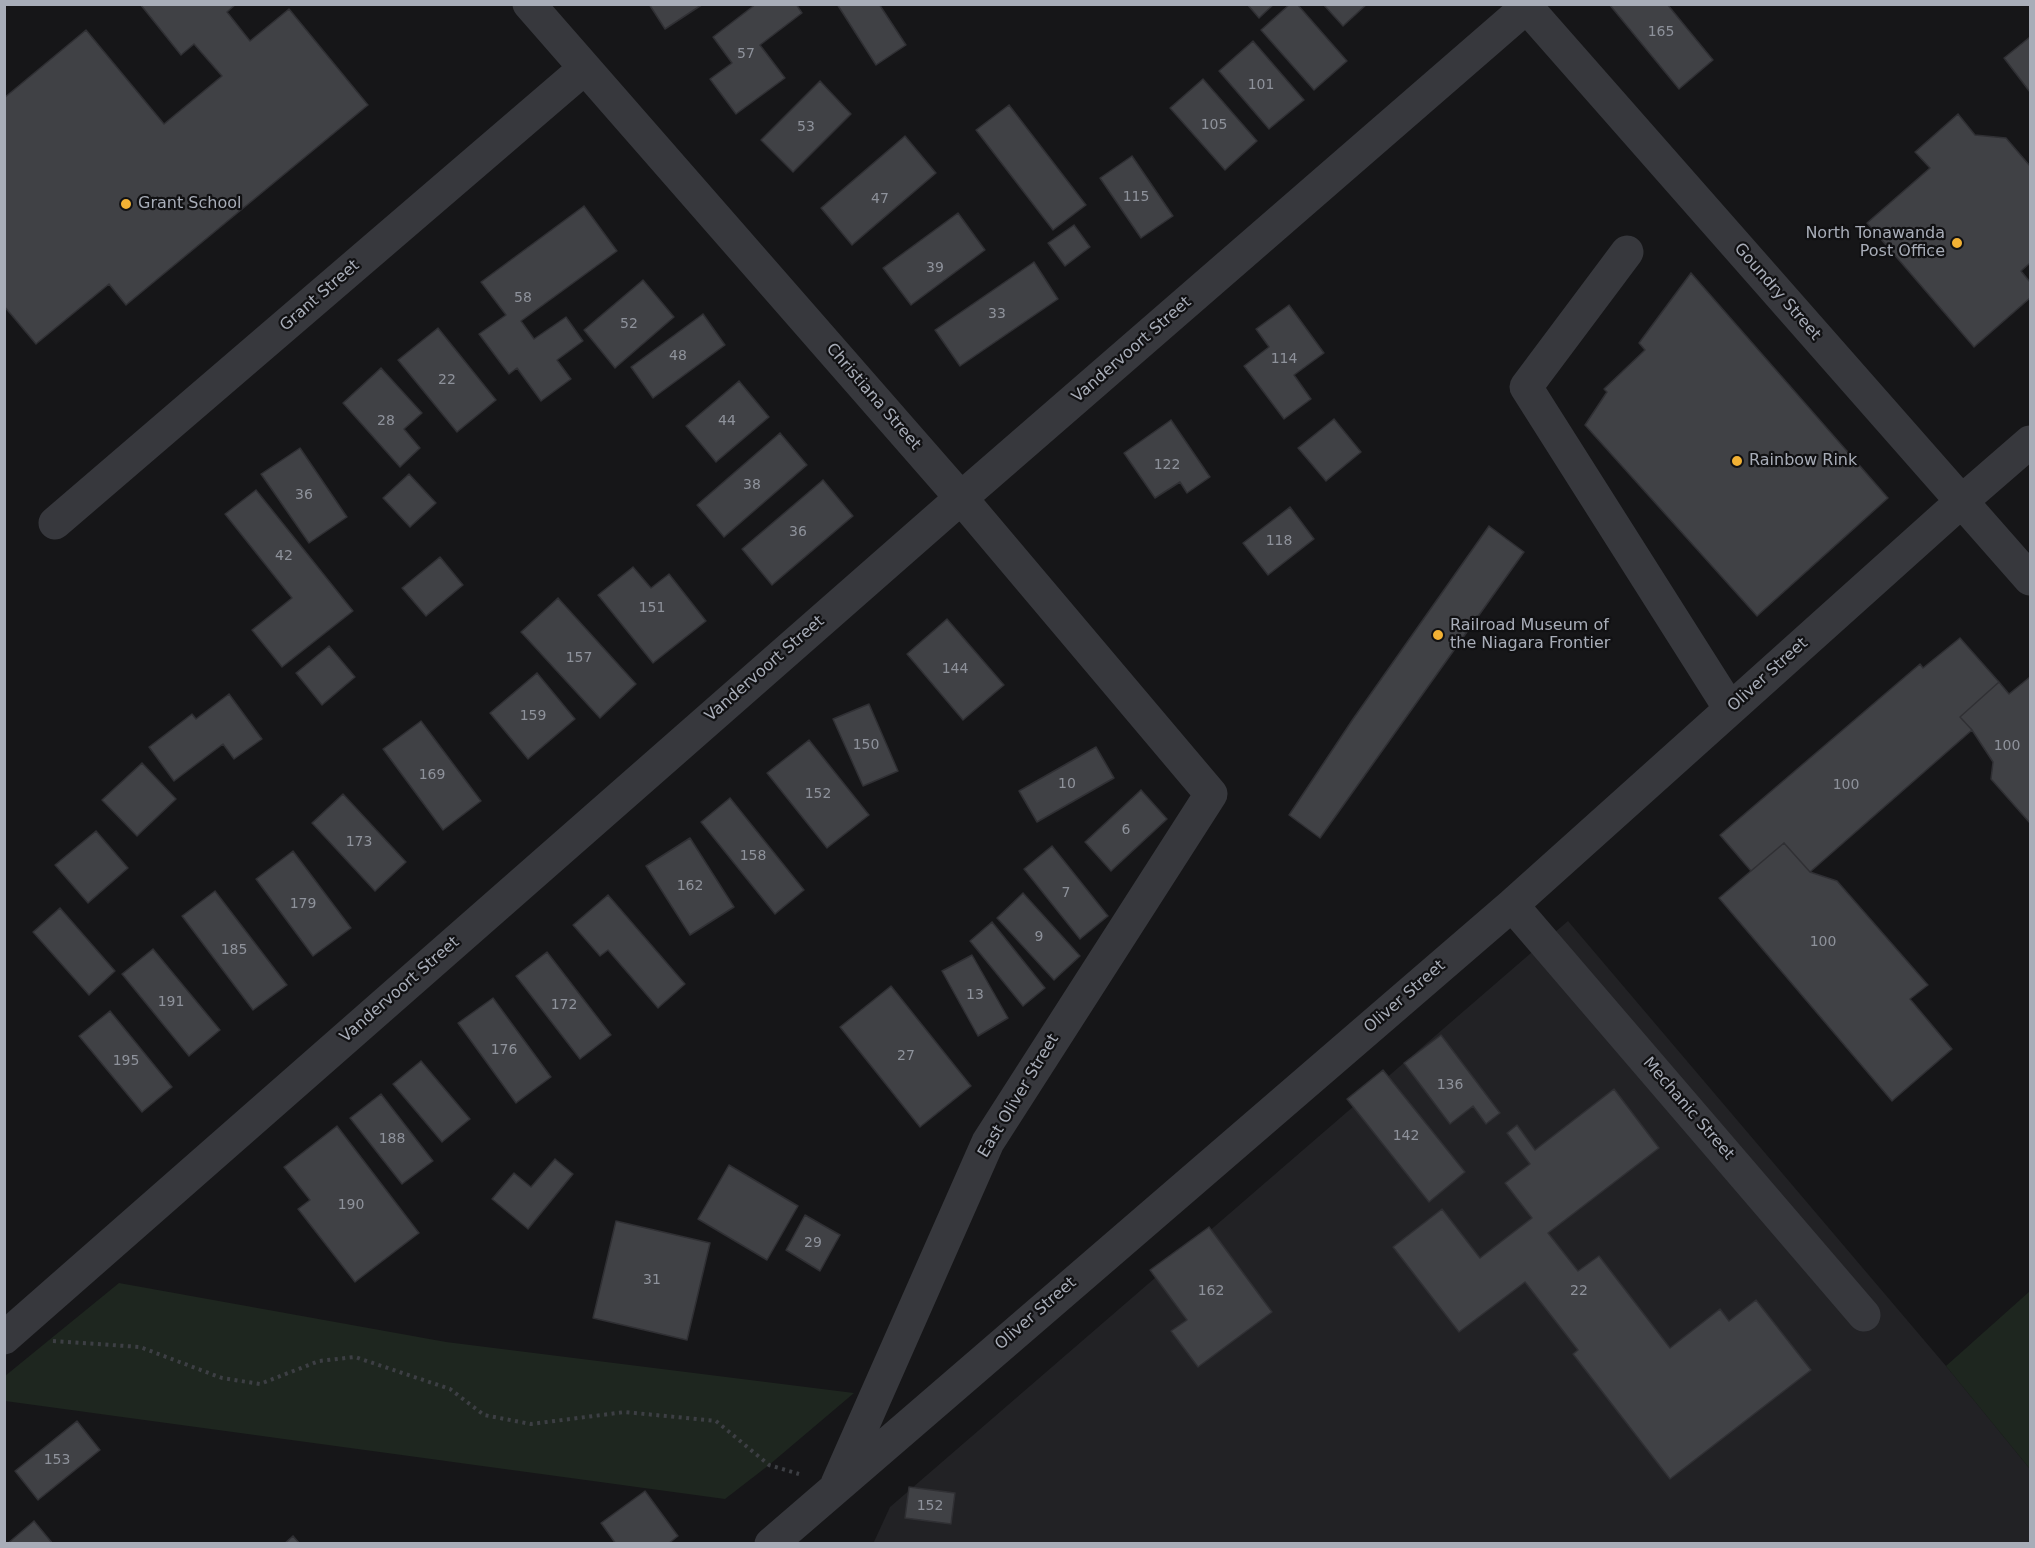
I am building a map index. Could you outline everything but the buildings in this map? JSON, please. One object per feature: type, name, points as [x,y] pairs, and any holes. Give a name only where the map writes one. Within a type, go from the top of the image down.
[{"type":"street","name":"Christiana Street","points":[[529,4],[961,498],[1211,794]]},
{"type":"street","name":"Vandervoort Street","points":[[5,1338],[961,498],[1527,5]]},
{"type":"street","name":"Goundry Street","points":[[1527,5],[2031,579]]},
{"type":"street","name":"Grant Street","points":[[55,523],[585,68]]},
{"type":"street","points":[[1627,252],[1526,387],[1730,709]]},
{"type":"street","name":"Oliver Street","points":[[771,1544],[837,1484],[1512,905],[1962,501],[2031,442]]},
{"type":"street","name":"East Oliver Street","points":[[837,1484],[988,1142],[1211,794]]},
{"type":"street","name":"Mechanic Street","points":[[1512,905],[1864,1314]]},
{"type":"path","points":[[5,1338],[140,1347],[222,1378],[260,1384],[319,1361],[355,1357],[450,1389],[484,1416],[531,1424],[625,1412],[716,1421],[769,1465],[837,1484]]},
{"type":"shaded area","points":[[1568,921],[1946,1366],[2030,1469],[2030,1543],[873,1544],[890,1507]]},
{"type":"shaded area","points":[[119,1283],[446,1342],[854,1393],[725,1499],[5,1401],[5,1376]]},
{"type":"shaded area","points":[[2030,1291],[2030,1469],[1946,1366]]},
{"type":"place","name":"Grant School","points":[[126,204]]},
{"type":"place","name":"North Tonawanda Post Office","points":[[1957,243]]},
{"type":"place","name":"Rainbow Rink","points":[[1737,461]]},
{"type":"place","name":"Railroad Museum of the Niagara Frontier","points":[[1438,635]]}]
